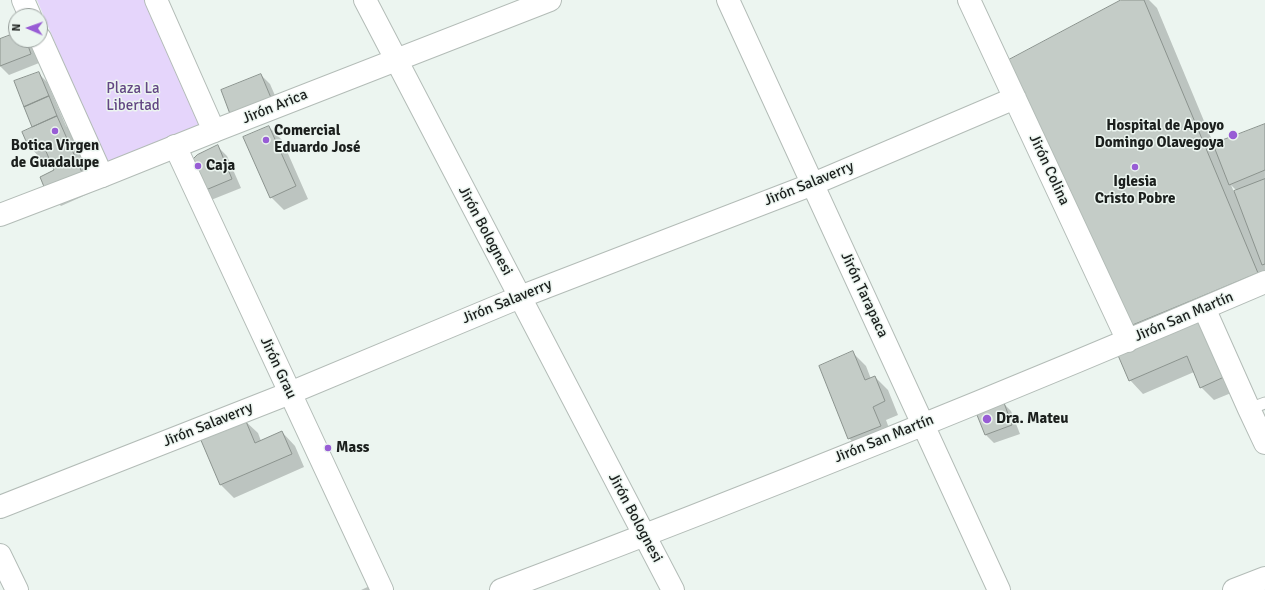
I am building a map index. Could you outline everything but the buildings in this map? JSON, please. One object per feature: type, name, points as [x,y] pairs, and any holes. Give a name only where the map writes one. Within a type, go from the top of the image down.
[{"type":"street","points":[[156,0],[214,131]]},
{"type":"street","name":"Jirón Bolognesi","points":[[365,0],[673,590]]},
{"type":"street","name":"Jirón Arica","points":[[0,215],[550,0]]},
{"type":"street","name":"Jirón Tarapaca","points":[[728,0],[999,590]]},
{"type":"street","name":"Jirón Colina","points":[[969,0],[1128,341]]},
{"type":"street","points":[[44,48],[102,176]]},
{"type":"street","name":"Jirón Salaverry","points":[[0,507],[290,393],[520,296],[813,184],[1015,98]]},
{"type":"street","name":"Jirón Grau","points":[[175,146],[382,590]]},
{"type":"street","name":"Jirón San Martín","points":[[501,590],[644,536],[923,424],[1128,341],[1265,282]]},
{"type":"street","points":[[1204,308],[1257,406],[1265,443]]},
{"type":"street","points":[[0,555],[17,590]]},
{"type":"street","points":[[1234,590],[1265,578]]},
{"type":"green space","name":"Plaza La Libertad","points":[[37,0],[144,0],[202,127],[106,163],[48,26],[48,8],[40,8]]},
{"type":"place","name":"Botica Virgen de Guadalupe","points":[[55,131]]},
{"type":"place","name":"Hospital de Apoyo Domingo Olavegoya","points":[[1233,135]]},
{"type":"place","name":"Comercial Eduardo José","points":[[266,140]]},
{"type":"place","name":"Caja","points":[[198,166]]},
{"type":"place","name":"Iglesia Cristo Pobre","points":[[1135,167]]},
{"type":"place","name":"Dra. Mateu","points":[[987,419]]},
{"type":"place","name":"Mass","points":[[328,448]]}]
